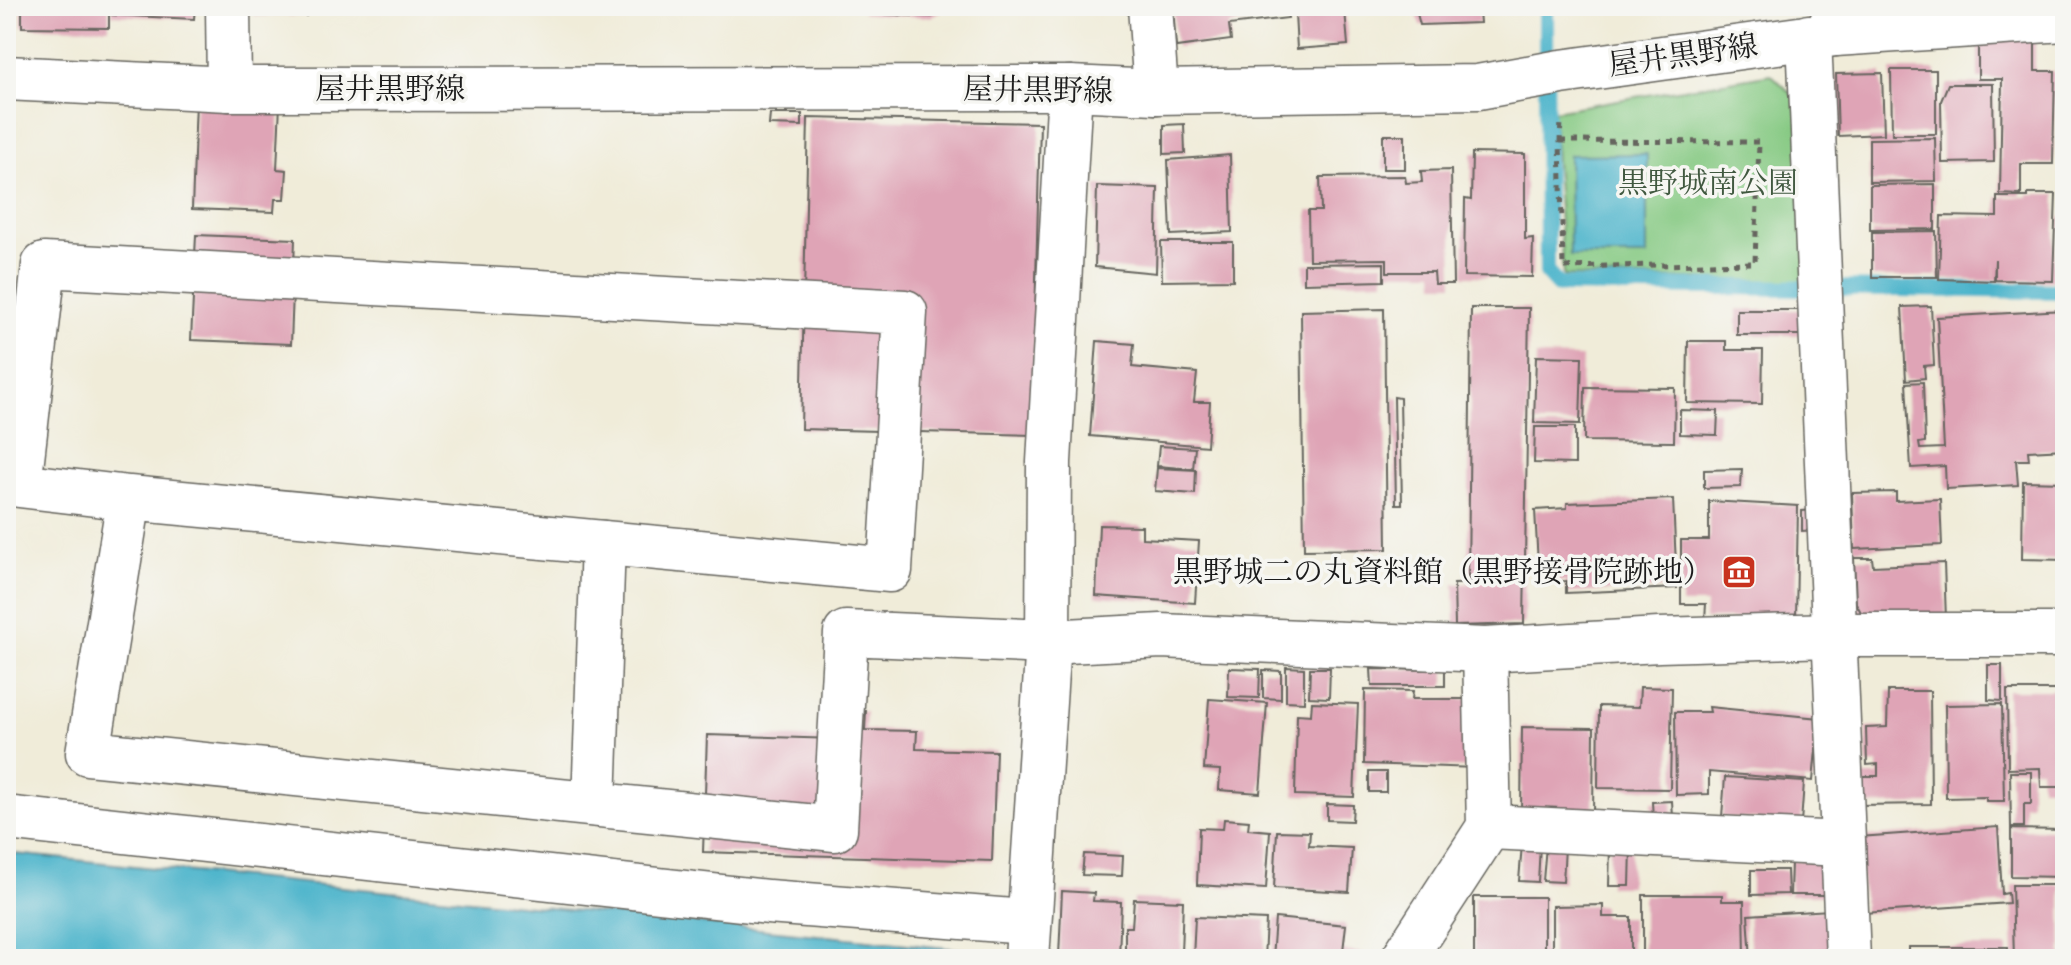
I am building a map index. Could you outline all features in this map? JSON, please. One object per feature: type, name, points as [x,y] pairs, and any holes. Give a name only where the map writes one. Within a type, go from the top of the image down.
[{"type":"street","points":[[228,6],[229,89]]},
{"type":"street","points":[[1150,6],[1156,92]]},
{"type":"street","name":"屋井黒野線","points":[[6,78],[229,89],[1070,88],[1156,92],[1478,87],[1826,26],[2065,19]]},
{"type":"street","points":[[1826,26],[1815,101],[1817,288],[1848,959]]},
{"type":"street","points":[[6,818],[768,902],[1027,941],[1048,642],[1049,462],[1070,88]]},
{"type":"street","points":[[880,632],[890,570],[905,312],[44,265],[19,485],[890,570]]},
{"type":"street","points":[[129,498],[88,753],[835,829],[846,633],[880,632],[1048,642],[1161,636],[1485,650],[1659,640],[1834,635],[2065,635]]},
{"type":"street","points":[[594,804],[603,543]]},
{"type":"street","points":[[1403,959],[1489,827],[1485,650]]},
{"type":"street","points":[[1489,827],[1843,844]]},
{"type":"path","points":[[1560,141],[1759,142],[1755,263],[1563,267],[1560,141],[1561,72]]},
{"type":"green space","name":"黒野城南公園","points":[[1771,74],[1803,105],[1810,282],[1563,276],[1553,111]]},
{"type":"water","points":[[1647,154],[1647,256],[1570,256],[1569,155]]},
{"type":"water","points":[[6,853],[996,953],[997,959],[162,959],[6,945]]},
{"type":"building","points":[[22,6],[109,6],[109,28],[22,27]]},
{"type":"building","points":[[113,6],[195,6],[194,19],[112,15]]},
{"type":"building","points":[[255,6],[306,6],[306,16],[254,16]]},
{"type":"building","points":[[864,6],[950,6],[932,17],[863,13]]},
{"type":"building","points":[[1173,6],[1286,6],[1288,18],[1229,25],[1231,40],[1176,47]]},
{"type":"building","points":[[1415,6],[1500,6],[1500,10],[1479,11],[1480,23],[1420,25]]},
{"type":"building","points":[[1345,10],[1348,45],[1297,49],[1295,14]]},
{"type":"building","points":[[1978,39],[2035,40],[2035,71],[2055,71],[2053,164],[2021,164],[2021,195],[2000,194],[2002,79],[1978,79]]},
{"type":"building","points":[[1891,70],[1936,70],[1936,134],[1892,134]]},
{"type":"building","points":[[1882,73],[1884,134],[1838,136],[1836,74]]},
{"type":"building","points":[[1948,84],[1993,84],[1994,162],[1942,163],[1941,101]]},
{"type":"building","points":[[196,101],[280,104],[277,169],[287,170],[285,199],[275,199],[274,212],[192,209]]},
{"type":"building","points":[[770,114],[802,114],[802,126],[769,125]]},
{"type":"building","points":[[808,118],[1040,123],[1032,435],[801,429]]},
{"type":"building","points":[[1184,124],[1185,153],[1164,154],[1164,125]]},
{"type":"building","points":[[1383,135],[1405,135],[1405,169],[1383,169]]},
{"type":"building","points":[[1935,138],[1936,181],[1869,182],[1869,139]]},
{"type":"building","points":[[1472,153],[1525,154],[1525,239],[1533,238],[1532,277],[1464,276],[1465,199],[1471,200]]},
{"type":"building","points":[[1230,155],[1232,232],[1171,235],[1168,160]]},
{"type":"building","points":[[1451,170],[1453,284],[1435,284],[1434,272],[1387,272],[1387,259],[1309,260],[1308,211],[1321,211],[1320,177],[1405,176],[1406,183],[1422,182],[1421,171]]},
{"type":"building","points":[[1935,184],[1935,229],[1870,230],[1870,185]]},
{"type":"building","points":[[1097,186],[1158,188],[1156,273],[1095,267]]},
{"type":"building","points":[[2028,194],[2056,194],[2053,281],[1995,280],[1995,259],[1994,281],[1939,279],[1941,216],[1997,217],[1997,197],[2028,197]]},
{"type":"building","points":[[2060,217],[2065,217],[2065,264],[2060,264]]},
{"type":"building","points":[[1936,231],[1937,277],[1872,277],[1872,232]]},
{"type":"building","points":[[196,235],[295,239],[291,344],[191,340]]},
{"type":"building","points":[[1161,242],[1233,242],[1233,280],[1162,281]]},
{"type":"building","points":[[1384,263],[1384,281],[1304,283],[1304,264]]},
{"type":"building","points":[[1931,306],[1934,365],[1924,366],[1925,378],[1906,380],[1902,307]]},
{"type":"building","points":[[1471,308],[1529,308],[1524,624],[1455,626],[1454,584],[1503,583],[1468,582]]},
{"type":"building","points":[[1384,309],[1387,549],[1304,550],[1301,311]]},
{"type":"building","points":[[1737,310],[1807,310],[1807,335],[1737,335]]},
{"type":"building","points":[[2065,310],[2065,449],[2028,451],[2029,460],[2016,460],[2018,485],[1946,489],[1945,466],[1911,468],[1906,383],[1923,382],[1925,442],[1919,443],[1920,449],[1944,448],[1937,317]]},
{"type":"building","points":[[1097,341],[1134,344],[1132,367],[1197,373],[1194,402],[1210,402],[1207,446],[1090,436]]},
{"type":"building","points":[[1688,341],[1726,341],[1726,350],[1763,350],[1762,404],[1687,403]]},
{"type":"building","points":[[1536,356],[1582,357],[1580,424],[1534,423]]},
{"type":"building","points":[[1585,387],[1675,388],[1674,442],[1584,441]]},
{"type":"building","points":[[1394,397],[1400,398],[1402,504],[1396,504]]},
{"type":"building","points":[[1680,410],[1718,411],[1717,435],[1680,434]]},
{"type":"building","points":[[1535,427],[1575,427],[1575,464],[1534,463]]},
{"type":"building","points":[[1159,446],[1195,448],[1193,469],[1157,466]]},
{"type":"building","points":[[1157,468],[1196,470],[1195,494],[1155,491]]},
{"type":"building","points":[[1742,469],[1741,487],[1704,488],[1704,470]]},
{"type":"building","points":[[2023,481],[2065,482],[2065,560],[2022,559]]},
{"type":"building","points":[[1896,492],[1896,501],[1940,499],[1942,545],[1854,549],[1852,493]]},
{"type":"building","points":[[1673,499],[1677,588],[1566,593],[1566,581],[1539,583],[1535,510],[1567,508],[1567,503]]},
{"type":"building","name":"黒野城二の丸資料館（黒野接骨院跡地）","points":[[1709,501],[1798,506],[1796,619],[1705,619],[1706,604],[1681,604],[1681,540],[1709,540]]},
{"type":"building","points":[[1814,510],[1815,530],[1802,531],[1802,511]]},
{"type":"building","points":[[1099,525],[1142,526],[1142,538],[1199,541],[1195,603],[1096,596]]},
{"type":"building","points":[[1854,558],[1872,558],[1873,566],[1944,563],[1946,619],[1864,618],[1856,603]]},
{"type":"building","points":[[1988,665],[2002,665],[2002,701],[1988,700]]},
{"type":"building","points":[[1286,667],[1304,668],[1304,702],[1286,701]]},
{"type":"building","points":[[1229,668],[1260,669],[1259,698],[1228,697]]},
{"type":"building","points":[[1310,668],[1330,668],[1329,698],[1309,697]]},
{"type":"building","points":[[1371,669],[1445,670],[1445,686],[1372,686]]},
{"type":"building","points":[[1263,670],[1281,671],[1281,699],[1263,698]]},
{"type":"building","points":[[1640,687],[1672,688],[1670,789],[1598,788],[1599,706],[1639,707]]},
{"type":"building","points":[[1365,690],[1413,691],[1412,699],[1476,699],[1476,768],[1364,764]]},
{"type":"building","points":[[2007,690],[2061,690],[2061,698],[2065,698],[2065,787],[2041,787],[2040,768],[2008,769]]},
{"type":"building","points":[[1888,691],[1930,691],[1931,804],[1857,805],[1857,776],[1878,776],[1878,764],[1867,765],[1866,728],[1887,727]]},
{"type":"building","points":[[1209,699],[1267,703],[1260,793],[1219,790],[1220,770],[1204,769]]},
{"type":"building","points":[[1312,702],[1358,704],[1354,797],[1295,795],[1297,714],[1311,715]]},
{"type":"building","points":[[2002,704],[2004,801],[1986,801],[1986,797],[1946,798],[1945,705]]},
{"type":"building","points":[[1709,707],[1819,718],[1813,781],[1709,772],[1709,794],[1676,795],[1675,712],[1710,712]]},
{"type":"building","points":[[838,711],[866,711],[865,730],[917,731],[916,749],[996,751],[992,861],[703,852],[707,735],[837,739]]},
{"type":"building","points":[[1522,727],[1594,728],[1593,815],[1521,814]]},
{"type":"building","points":[[1369,772],[1386,772],[1386,792],[1369,792]]},
{"type":"building","points":[[2010,772],[2031,772],[2031,804],[2024,804],[2024,827],[2011,827]]},
{"type":"building","points":[[1725,777],[1804,782],[1801,823],[1722,817]]},
{"type":"building","points":[[1672,801],[1673,817],[1653,818],[1652,802]]},
{"type":"building","points":[[1327,804],[1353,805],[1352,821],[1327,820]]},
{"type":"building","points":[[1224,819],[1249,821],[1248,829],[1270,831],[1266,889],[1197,885],[1199,828],[1223,829]]},
{"type":"building","points":[[1998,827],[2002,894],[2008,893],[2009,903],[1864,913],[1859,837]]},
{"type":"building","points":[[2011,829],[2065,830],[2065,877],[2011,876]]},
{"type":"building","points":[[1277,831],[1310,832],[1309,846],[1352,848],[1349,892],[1274,888]]},
{"type":"building","points":[[1522,844],[1540,845],[1538,882],[1519,881]]},
{"type":"building","points":[[1546,845],[1565,847],[1563,882],[1543,881]]},
{"type":"building","points":[[1610,847],[1631,847],[1630,886],[1609,886]]},
{"type":"building","points":[[1084,854],[1123,856],[1122,876],[1082,875]]},
{"type":"building","points":[[1791,861],[1827,861],[1828,895],[1790,895]]},
{"type":"building","points":[[1751,870],[1787,870],[1788,894],[1751,895]]},
{"type":"building","points":[[2012,885],[2061,885],[2062,955],[2065,959],[2014,959]]},
{"type":"building","points":[[1062,891],[1094,893],[1093,901],[1121,902],[1119,959],[1059,956]]},
{"type":"building","points":[[1643,895],[1722,895],[1722,901],[1744,901],[1745,959],[1643,959]]},
{"type":"building","points":[[1474,897],[1544,897],[1544,959],[1474,959]]},
{"type":"building","points":[[1134,899],[1183,901],[1181,953],[1125,951],[1125,927],[1132,927]]},
{"type":"building","points":[[1603,905],[1603,917],[1631,917],[1631,959],[1552,959],[1552,906]]},
{"type":"building","points":[[1830,910],[1833,959],[1751,959],[1748,915]]},
{"type":"building","points":[[1195,917],[1266,920],[1264,959],[1193,959]]},
{"type":"building","points":[[1275,918],[1346,925],[1343,951],[1365,953],[1364,959],[1272,959]]},
{"type":"building","points":[[1909,947],[2008,947],[2008,959],[1900,959],[1900,955],[1909,955]]},
{"type":"waterway","points":[[1546,6],[1547,273],[1558,285],[2065,291]]},
{"type":"place","name":"黒野城二の丸資料館（黒野接骨院跡地）","points":[[1739,572]]}]
